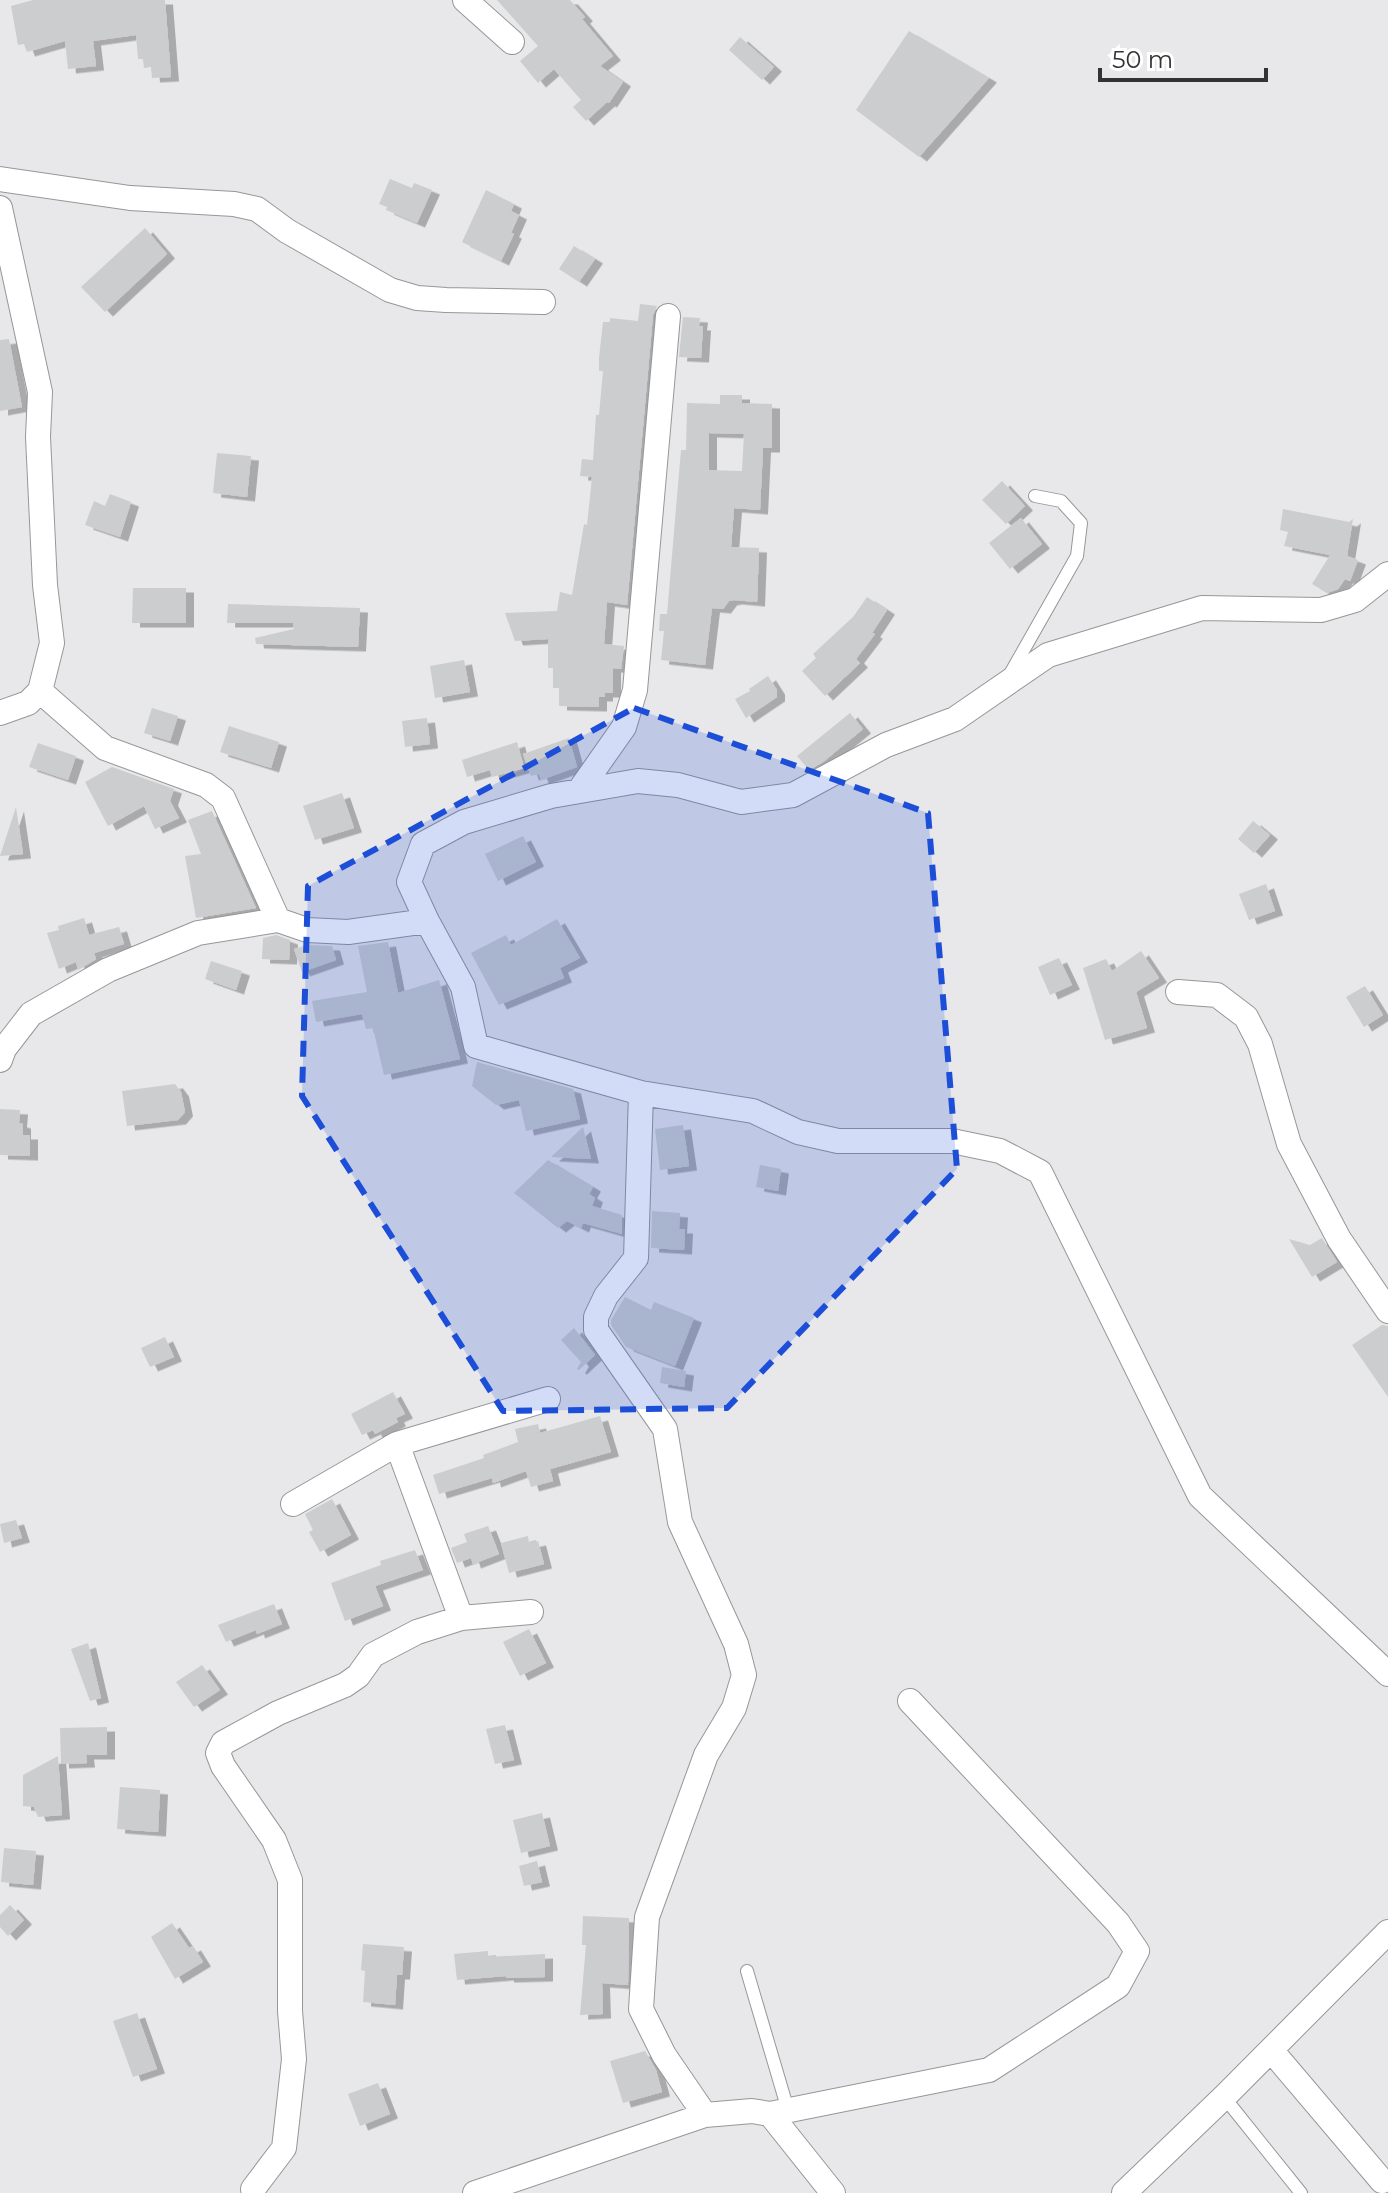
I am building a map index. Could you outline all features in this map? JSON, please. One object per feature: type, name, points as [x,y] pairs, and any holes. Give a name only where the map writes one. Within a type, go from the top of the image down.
[{"type":"street","points":[[465,0],[512,42]]},
{"type":"street","points":[[0,179],[130,198],[234,204],[257,209],[287,231],[390,290],[417,298],[543,302]]},
{"type":"street","points":[[0,208],[40,392],[38,437],[45,585],[52,643],[40,691],[28,703],[0,713]]},
{"type":"street","points":[[579,791],[624,727],[635,690],[668,316]]},
{"type":"street","points":[[0,321],[26,327]]},
{"type":"street","points":[[1388,574],[1355,600],[1321,610],[1202,608],[1048,655],[955,719],[886,745],[793,795],[741,802],[678,785],[638,781],[551,796],[464,822],[423,844],[409,882],[463,987],[476,1046],[641,1093],[753,1111],[798,1132],[838,1141],[952,1141],[1000,1151],[1040,1172],[1200,1496],[1388,1674]]},
{"type":"street","points":[[40,691],[105,748],[206,785],[223,798],[278,920]]},
{"type":"street","points":[[0,1060],[4,1049],[31,1014],[108,970],[198,933],[278,920],[307,930],[348,932],[427,921]]},
{"type":"street","points":[[1178,992],[1217,995],[1246,1017],[1260,1044],[1289,1144],[1339,1239],[1388,1311]]},
{"type":"street","points":[[641,1093],[636,1258],[606,1296],[596,1317],[596,1330],[665,1429],[680,1522],[736,1644],[744,1675],[734,1708],[706,1755],[647,1917],[641,2009],[664,2055],[705,2115]]},
{"type":"street","points":[[293,1504],[397,1444],[548,1399]]},
{"type":"street","points":[[397,1444],[461,1618]]},
{"type":"street","points":[[250,2192],[284,2148],[294,2059],[290,2011],[290,1880],[274,1840],[223,1766],[218,1753],[223,1743],[278,1713],[345,1685],[358,1676],[373,1655],[417,1632],[461,1618],[531,1612]]},
{"type":"street","points":[[475,2193],[705,2115],[779,2112],[989,2070],[1118,1986],[1137,1951],[1118,1923],[910,1701]]},
{"type":"street","points":[[1124,2193],[1388,1932]]},
{"type":"street","points":[[1271,2050],[1382,2181]]},
{"type":"street","points":[[779,2112],[833,2193]]},
{"type":"lane","points":[[1005,684],[1077,556],[1081,523],[1061,501],[1035,496]]},
{"type":"lane","points":[[747,1971],[779,2112]]},
{"type":"lane","points":[[1224,2097],[1301,2193]]},
{"type":"highlighted area","points":[[634,708],[928,813],[957,1169],[727,1408],[503,1411],[302,1096],[308,886]]},
{"type":"building","points":[[33,0],[165,0],[171,77],[152,78],[151,67],[144,68],[143,59],[138,59],[136,35],[93,41],[96,66],[68,69],[65,41],[27,52],[24,44],[18,45],[11,6]]},
{"type":"building","points":[[497,0],[570,0],[613,56],[600,66],[623,82],[609,103],[586,121],[573,107],[581,100],[554,69],[538,83],[520,61],[538,46]]},
{"type":"building","points":[[909,31],[989,78],[919,157],[856,110]]},
{"type":"building","points":[[740,37],[774,67],[762,80],[729,50]]},
{"type":"building","points":[[390,179],[412,188],[414,183],[432,190],[417,223],[379,204]]},
{"type":"building","points":[[486,190],[514,204],[511,211],[519,215],[501,261],[462,242]]},
{"type":"building","points":[[145,228],[167,254],[105,312],[81,287]]},
{"type":"building","points":[[574,246],[595,259],[579,282],[559,269]]},
{"type":"building","points":[[640,304],[657,306],[653,315],[627,605],[607,602],[604,644],[624,646],[621,669],[613,668],[613,693],[599,697],[599,707],[559,706],[559,688],[553,688],[553,668],[548,668],[548,639],[515,641],[505,613],[557,611],[560,592],[572,595],[584,524],[587,525],[592,477],[580,476],[582,459],[593,460],[603,371],[599,371],[603,322],[610,322],[610,318],[638,321]]},
{"type":"building","points":[[683,317],[700,318],[699,326],[703,326],[701,358],[679,357]]},
{"type":"building","points":[[9,339],[22,407],[0,411],[0,340]]},
{"type":"building","points":[[720,395],[742,395],[742,403],[772,404],[772,448],[763,448],[760,510],[734,508],[731,547],[759,548],[757,602],[734,600],[723,609],[712,608],[705,665],[661,660],[664,631],[659,631],[660,614],[667,614],[681,450],[686,450],[687,403],[720,404]],"holes":[[[709,433],[744,434],[742,471],[709,470]]]},
{"type":"building","points":[[217,453],[251,456],[247,497],[213,493]]},
{"type":"building","points":[[1002,481],[1025,506],[1006,524],[982,500]]},
{"type":"building","points":[[110,494],[131,502],[120,537],[85,525],[94,501],[105,506]]},
{"type":"building","points":[[1283,509],[1349,522],[1353,519],[1347,556],[1358,560],[1350,581],[1345,579],[1338,589],[1327,593],[1312,584],[1330,555],[1284,546],[1288,532],[1280,530]]},
{"type":"building","points":[[1021,518],[1042,544],[1010,569],[989,543]]},
{"type":"building","points":[[133,588],[186,588],[186,623],[132,623]]},
{"type":"building","points":[[867,597],[887,610],[872,633],[875,634],[856,659],[860,663],[825,696],[802,671],[816,658],[813,654],[853,617]]},
{"type":"building","points":[[228,604],[360,608],[358,647],[256,644],[255,638],[294,629],[293,623],[227,623]]},
{"type":"building","points":[[464,660],[470,692],[435,698],[430,666]]},
{"type":"building","points":[[768,676],[777,690],[777,697],[746,718],[735,699]]},
{"type":"building","points":[[152,708],[178,716],[170,741],[144,733]]},
{"type":"building","points":[[850,713],[863,729],[809,770],[797,756]]},
{"type":"building","points":[[427,718],[430,744],[405,747],[402,721]]},
{"type":"building","points":[[229,726],[279,742],[271,768],[220,752]]},
{"type":"building","points":[[569,738],[577,767],[541,780],[539,774],[531,776],[523,754]]},
{"type":"building","points":[[517,742],[524,768],[492,777],[490,770],[467,777],[462,760]]},
{"type":"building","points":[[38,743],[76,756],[68,780],[29,767]]},
{"type":"building","points":[[112,767],[174,789],[170,801],[179,818],[155,829],[144,806],[108,826],[85,782]]},
{"type":"building","points":[[342,793],[354,828],[315,840],[303,806]]},
{"type":"building","points":[[16,807],[23,854],[0,856]]},
{"type":"building","points":[[212,811],[256,908],[196,918],[185,856],[201,854],[188,820]]},
{"type":"building","points":[[1253,821],[1270,835],[1254,853],[1238,839]]},
{"type":"building","points":[[523,836],[536,862],[498,881],[485,854]]},
{"type":"building","points":[[1266,884],[1275,911],[1249,920],[1239,894]]},
{"type":"building","points":[[84,918],[89,935],[119,927],[124,944],[94,953],[96,959],[78,970],[76,962],[59,969],[47,933]]},
{"type":"building","points":[[557,919],[580,958],[560,968],[564,978],[499,1005],[471,953],[506,935],[511,945]]},
{"type":"building","points":[[276,935],[290,940],[289,960],[262,959],[263,938]]},
{"type":"building","points":[[388,942],[398,993],[439,980],[460,1059],[384,1075],[373,1028],[366,1029],[362,1014],[316,1022],[312,1001],[367,992],[358,946]]},
{"type":"building","points":[[307,945],[332,946],[336,960],[302,972],[294,949]]},
{"type":"building","points":[[1141,951],[1159,978],[1136,992],[1147,1028],[1105,1040],[1083,968],[1106,959],[1112,971]]},
{"type":"building","points":[[1059,958],[1072,985],[1050,995],[1038,967]]},
{"type":"building","points":[[211,961],[242,971],[236,990],[205,979]]},
{"type":"building","points":[[1365,986],[1383,1015],[1364,1027],[1346,997]]},
{"type":"building","points":[[477,1062],[573,1089],[580,1119],[526,1131],[519,1100],[496,1105],[472,1086]]},
{"type":"building","points":[[175,1084],[181,1092],[185,1112],[178,1120],[127,1126],[122,1091]]},
{"type":"building","points":[[0,1109],[20,1110],[19,1123],[23,1124],[23,1135],[30,1135],[30,1156],[0,1155]]},
{"type":"building","points":[[683,1125],[689,1166],[660,1170],[655,1129]]},
{"type":"building","points":[[583,1127],[591,1159],[551,1157]]},
{"type":"building","points":[[548,1160],[593,1187],[589,1194],[595,1198],[592,1206],[622,1215],[622,1234],[583,1223],[581,1228],[567,1221],[558,1228],[514,1193]]},
{"type":"building","points":[[760,1165],[781,1169],[778,1191],[756,1187]]},
{"type":"building","points":[[652,1211],[680,1213],[679,1229],[685,1229],[684,1250],[651,1248]]},
{"type":"building","points":[[1322,1238],[1337,1262],[1312,1277],[1289,1239],[1310,1245]]},
{"type":"building","points":[[625,1297],[651,1310],[654,1302],[694,1318],[675,1366],[626,1347],[611,1325]]},
{"type":"building","points":[[1382,1325],[1388,1326],[1388,1397],[1352,1345]]},
{"type":"building","points":[[574,1328],[595,1355],[579,1370],[581,1362],[561,1340]]},
{"type":"building","points":[[165,1337],[174,1357],[150,1367],[141,1348]]},
{"type":"building","points":[[662,1367],[686,1371],[684,1387],[660,1383]]},
{"type":"building","points":[[393,1392],[405,1414],[396,1418],[398,1422],[375,1434],[373,1430],[362,1435],[351,1414]]},
{"type":"building","points":[[600,1416],[611,1452],[550,1469],[553,1481],[531,1487],[526,1471],[493,1483],[492,1478],[439,1494],[433,1475],[484,1458],[483,1455],[518,1442],[515,1429],[538,1424],[540,1433]]},
{"type":"building","points":[[332,1499],[351,1535],[320,1552],[309,1532],[313,1530],[305,1514]]},
{"type":"building","points":[[16,1520],[22,1538],[4,1543],[0,1524]]},
{"type":"building","points":[[488,1526],[499,1554],[473,1564],[471,1558],[457,1563],[451,1548],[467,1542],[464,1534]]},
{"type":"building","points":[[528,1536],[529,1543],[538,1541],[544,1564],[509,1573],[501,1543]]},
{"type":"building","points":[[415,1550],[423,1570],[375,1586],[383,1606],[345,1621],[331,1583],[381,1565],[380,1561]]},
{"type":"building","points":[[274,1604],[282,1624],[226,1642],[218,1625]]},
{"type":"building","points":[[529,1629],[546,1663],[520,1676],[503,1642]]},
{"type":"building","points":[[88,1643],[101,1698],[90,1701],[71,1649]]},
{"type":"building","points":[[202,1665],[220,1690],[194,1707],[176,1682]]},
{"type":"building","points":[[505,1725],[514,1760],[495,1764],[486,1729]]},
{"type":"building","points":[[107,1727],[107,1755],[86,1755],[87,1763],[61,1764],[60,1728]]},
{"type":"building","points":[[58,1756],[62,1815],[38,1817],[34,1807],[23,1806],[23,1775]]},
{"type":"building","points":[[120,1787],[160,1790],[158,1832],[117,1829]]},
{"type":"building","points":[[542,1813],[550,1846],[521,1853],[513,1820]]},
{"type":"building","points":[[4,1848],[36,1851],[33,1885],[1,1882]]},
{"type":"building","points":[[537,1861],[542,1882],[524,1886],[519,1866]]},
{"type":"building","points":[[10,1905],[24,1920],[8,1936],[0,1927],[0,1915]]},
{"type":"building","points":[[583,1916],[629,1918],[628,1985],[602,1983],[603,2014],[580,2015],[586,1945],[582,1945]]},
{"type":"building","points":[[172,1923],[203,1962],[175,1979],[151,1937]]},
{"type":"building","points":[[363,1944],[404,1947],[402,1975],[397,1975],[395,2005],[363,2002]]},
{"type":"building","points":[[488,1951],[488,1957],[545,1954],[545,1977],[457,1980],[454,1954]]},
{"type":"building","points":[[137,2013],[157,2069],[133,2077],[113,2021]]},
{"type":"building","points":[[645,2051],[656,2070],[662,2092],[623,2103],[610,2061]]},
{"type":"building","points":[[378,2083],[390,2114],[360,2126],[348,2094]]}]
